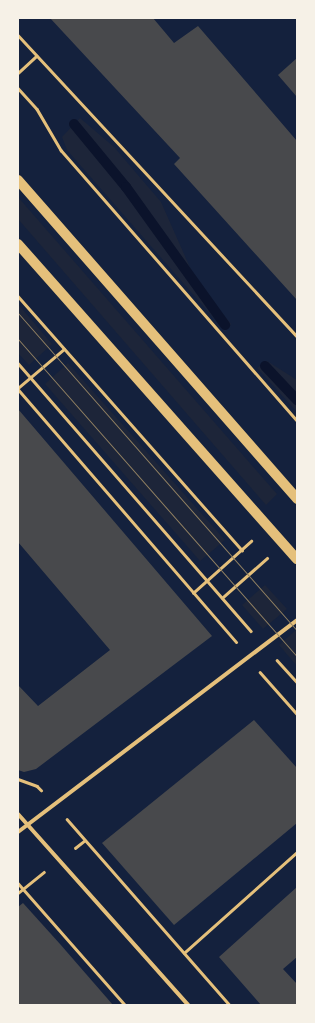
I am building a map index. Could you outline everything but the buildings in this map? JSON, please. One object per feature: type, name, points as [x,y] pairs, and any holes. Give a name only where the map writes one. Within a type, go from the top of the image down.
[{"type":"main road","points":[[18,180],[297,500]]},
{"type":"main road","points":[[18,244],[297,559]]},
{"type":"street","points":[[18,832],[297,620]]},
{"type":"street","points":[[18,814],[188,1005]]},
{"type":"path","points":[[18,35],[297,336]]},
{"type":"path","points":[[18,72],[36,56]]},
{"type":"path","points":[[18,88],[37,110],[61,150],[297,421]]},
{"type":"path","points":[[18,296],[242,550]]},
{"type":"path","points":[[64,349],[18,389],[297,714]]},
{"type":"path","points":[[18,363],[207,581],[297,682]]},
{"type":"path","points":[[193,593],[268,525]]},
{"type":"path","points":[[222,598],[283,543]]},
{"type":"path","points":[[18,779],[37,786],[55,805],[230,1005]]},
{"type":"path","points":[[184,953],[297,852]]},
{"type":"path","points":[[18,883],[125,1005]]},
{"type":"path","points":[[18,893],[23,889]]},
{"type":"shaded area","points":[[80,118],[114,147],[161,202],[196,281],[231,324],[225,331],[67,150],[62,137]]},
{"type":"shaded area","points":[[18,197],[277,494],[266,505],[18,219]]},
{"type":"shaded area","points":[[18,304],[52,344],[29,365],[18,353]]},
{"type":"shaded area","points":[[267,361],[297,380],[297,412],[257,368]]},
{"type":"shaded area","points":[[68,363],[225,540],[200,561],[45,384]]},
{"type":"shaded area","points":[[265,585],[287,609],[263,629],[242,605]]},
{"type":"shaded area","points":[[297,629],[297,666],[279,645]]},
{"type":"waterway","points":[[74,124],[126,187],[225,325]]},
{"type":"waterway","points":[[265,366],[297,400]]},
{"type":"tram line","points":[[18,313],[297,631]]},
{"type":"tram line","points":[[18,339],[297,657]]}]
